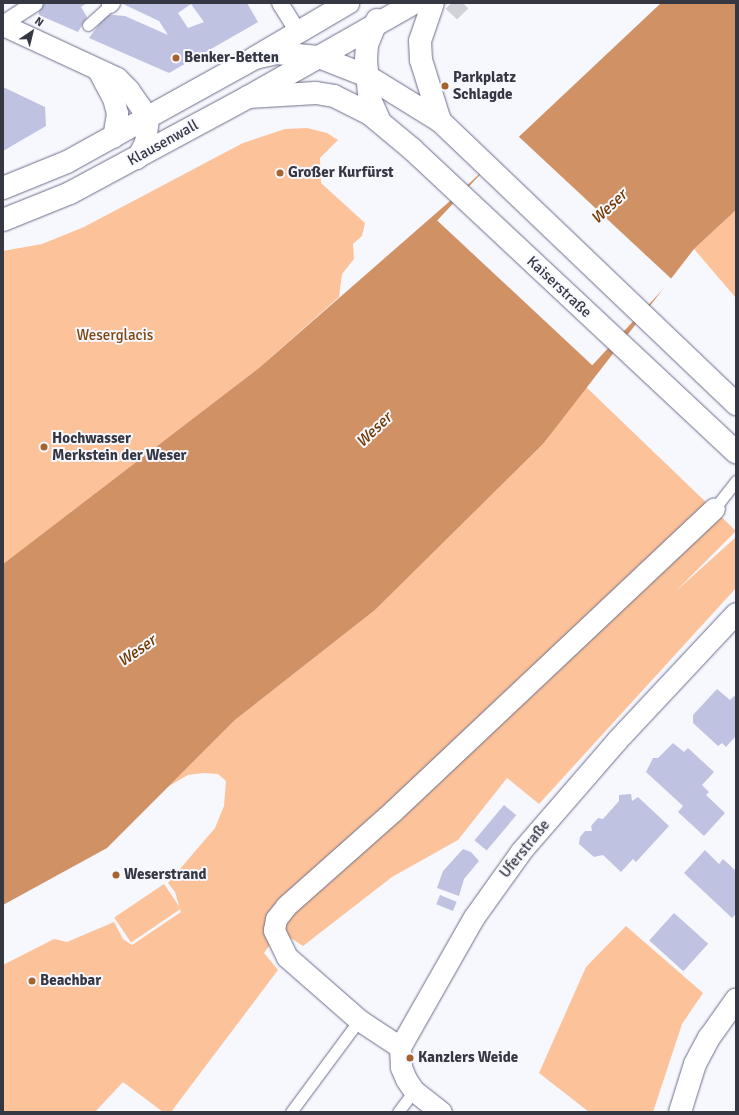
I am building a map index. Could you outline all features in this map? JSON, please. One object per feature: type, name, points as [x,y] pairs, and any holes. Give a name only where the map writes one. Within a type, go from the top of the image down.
[{"type":"main road","points":[[255,58],[299,34],[348,3]]},
{"type":"main road","name":"Kaiserstraße","points":[[380,122],[369,97],[367,76],[367,35],[386,3]]},
{"type":"main road","name":"Klausenwall","points":[[3,220],[70,193],[137,158],[319,57],[367,35],[414,3]]},
{"type":"main road","points":[[433,3],[423,26],[420,48],[421,60],[440,121],[736,404]]},
{"type":"main road","name":"Klausenwall","points":[[3,188],[67,162],[255,58],[276,53],[319,57],[367,76],[440,121]]},
{"type":"main road","name":"Kaiserstraße","points":[[248,97],[316,93],[350,101],[380,122],[736,451]]},
{"type":"main road","points":[[736,442],[736,451]]},
{"type":"main road","points":[[680,1112],[695,1064],[708,1038],[736,1000]]},
{"type":"street","points":[[3,25],[35,3]]},
{"type":"street","points":[[280,3],[299,34]]},
{"type":"street","points":[[3,25],[117,78],[148,118],[145,142],[137,158]]},
{"type":"street","points":[[98,70],[113,98],[117,113],[113,137]]},
{"type":"street","points":[[441,1112],[414,1091],[401,1068],[400,1047],[359,1020],[287,957],[274,930],[276,919],[286,906],[393,811],[714,509]]},
{"type":"street","name":"Uferstraße","points":[[400,1047],[474,917],[521,850],[617,740],[736,613]]},
{"type":"lane","points":[[88,25],[111,4]]},
{"type":"lane","points":[[714,509],[736,481]]},
{"type":"lane","points":[[291,1112],[359,1020]]},
{"type":"lane","points":[[398,1112],[414,1091]]},
{"type":"green space","name":"Weserglacis","points":[[307,128],[327,133],[338,140],[320,158],[321,183],[365,223],[362,236],[353,244],[354,259],[342,274],[339,297],[259,368],[3,564],[3,251],[42,244],[84,227],[243,143],[285,129]]},
{"type":"green space","points":[[736,210],[736,298],[694,249]]},
{"type":"green space","points":[[585,386],[736,531],[675,592],[736,537],[736,588],[539,804],[507,778],[458,840],[392,877],[303,946],[280,931],[264,953],[278,970],[171,1112],[163,1112],[123,1082],[95,1112],[3,1112],[3,965],[54,939],[67,942],[114,922],[123,939],[132,945],[181,912],[175,892],[168,883],[215,828],[224,806],[226,781],[218,774],[203,773],[188,775],[169,786],[235,720],[375,610],[543,444]]},
{"type":"green space","points":[[164,884],[181,909],[131,942],[114,918]]},
{"type":"green space","points":[[626,926],[703,993],[682,1024],[653,1112],[589,1112],[539,1073],[586,967]]},
{"type":"water","name":"Weser","points":[[661,3],[736,3],[736,210],[694,249],[543,444],[375,610],[235,720],[107,848],[3,905],[3,564],[259,368],[458,194]]},
{"type":"pier","points":[[517,135],[672,280],[592,365],[437,221]]},
{"type":"building","points":[[41,3],[87,3],[81,7],[87,17],[78,32],[39,15],[38,5]]},
{"type":"building","points":[[121,3],[247,3],[258,22],[169,73],[89,38],[106,15],[125,16],[168,35],[159,21]],"holes":[[[191,4],[204,22],[188,28],[178,13]]]},
{"type":"building","points":[[3,87],[45,107],[46,126],[3,151]]},
{"type":"building","points":[[717,689],[730,700],[734,696],[736,698],[736,736],[726,747],[722,743],[718,746],[693,723],[693,715]]},
{"type":"building","points":[[673,743],[684,752],[688,748],[714,772],[702,785],[709,792],[706,795],[725,813],[704,836],[678,812],[683,806],[646,772],[653,758],[658,758]]},
{"type":"building","points":[[631,794],[632,801],[638,797],[669,826],[636,862],[633,859],[621,872],[603,855],[594,857],[579,844],[580,837],[585,831],[592,831],[591,826],[598,818],[603,819],[619,801],[619,795]]},
{"type":"building","points":[[504,805],[516,815],[487,851],[474,840]]},
{"type":"building","points":[[463,849],[471,852],[479,861],[464,879],[459,896],[437,888],[443,871]]},
{"type":"building","points":[[705,850],[719,864],[723,859],[736,871],[736,914],[732,918],[684,873]]},
{"type":"building","points":[[440,895],[457,902],[453,911],[436,904]]},
{"type":"building","points":[[674,913],[708,944],[683,971],[649,940]]},
{"type":"tunnel","points":[[451,3],[467,18]]},
{"type":"place","name":"Benker-Betten","points":[[176,58]]},
{"type":"place","name":"Parkplatz Schlagde","points":[[445,86]]},
{"type":"place","name":"Großer Kurfürst","points":[[280,173]]},
{"type":"place","name":"Hochwasser Merkstein der Weser","points":[[44,447]]},
{"type":"place","name":"Weserstrand","points":[[116,875]]},
{"type":"place","name":"Beachbar","points":[[32,981]]},
{"type":"place","name":"Kanzlers Weide","points":[[410,1058]]}]
